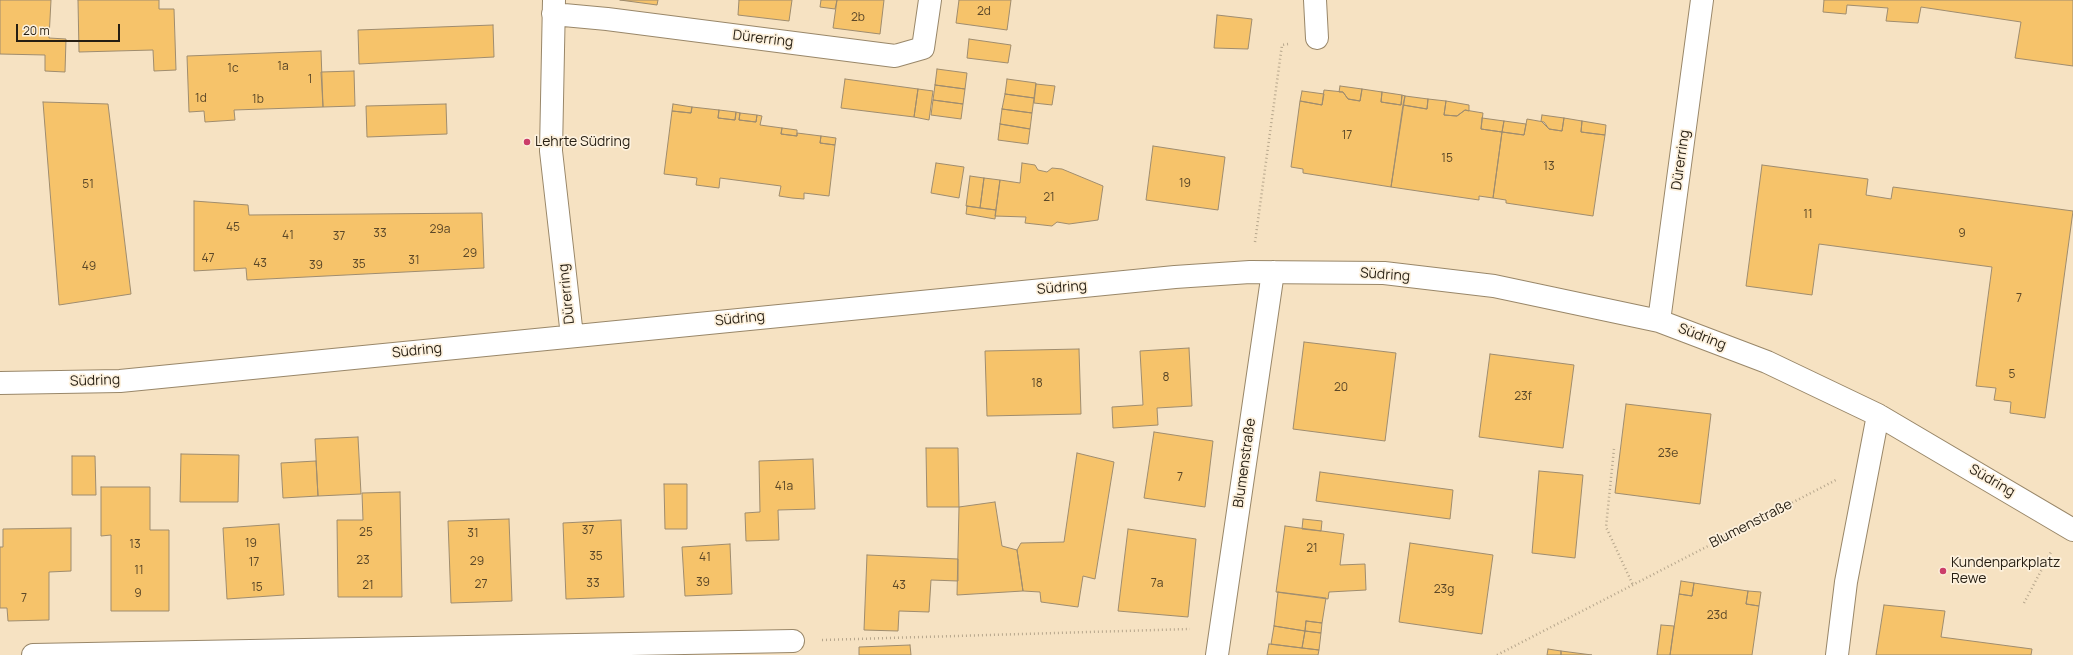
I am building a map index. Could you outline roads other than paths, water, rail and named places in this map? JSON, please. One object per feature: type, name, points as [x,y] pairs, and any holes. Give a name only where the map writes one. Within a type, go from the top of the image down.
[{"type":"street","name":"Dürerring","points":[[572,336],[551,151],[554,7],[607,19],[895,56],[923,48],[930,0]]},
{"type":"street","points":[[1315,0],[1317,38]]},
{"type":"street","name":"Dürerring","points":[[1660,321],[1702,0]]},
{"type":"street","name":"Südring","points":[[0,383],[120,381],[1175,277],[1250,272],[1384,273],[1494,286],[1660,321],[1767,362],[1878,415],[2069,527]]},
{"type":"street","name":"Blumenstraße","points":[[1217,655],[1273,272]]},
{"type":"street","points":[[1837,655],[1846,582],[1878,415]]},
{"type":"street","points":[[33,655],[793,641]]},
{"type":"place","name":"Lehrte Südring","points":[[527,142]]},
{"type":"place","name":"Kundenparkplatz Rewe","points":[[1943,571]]}]
